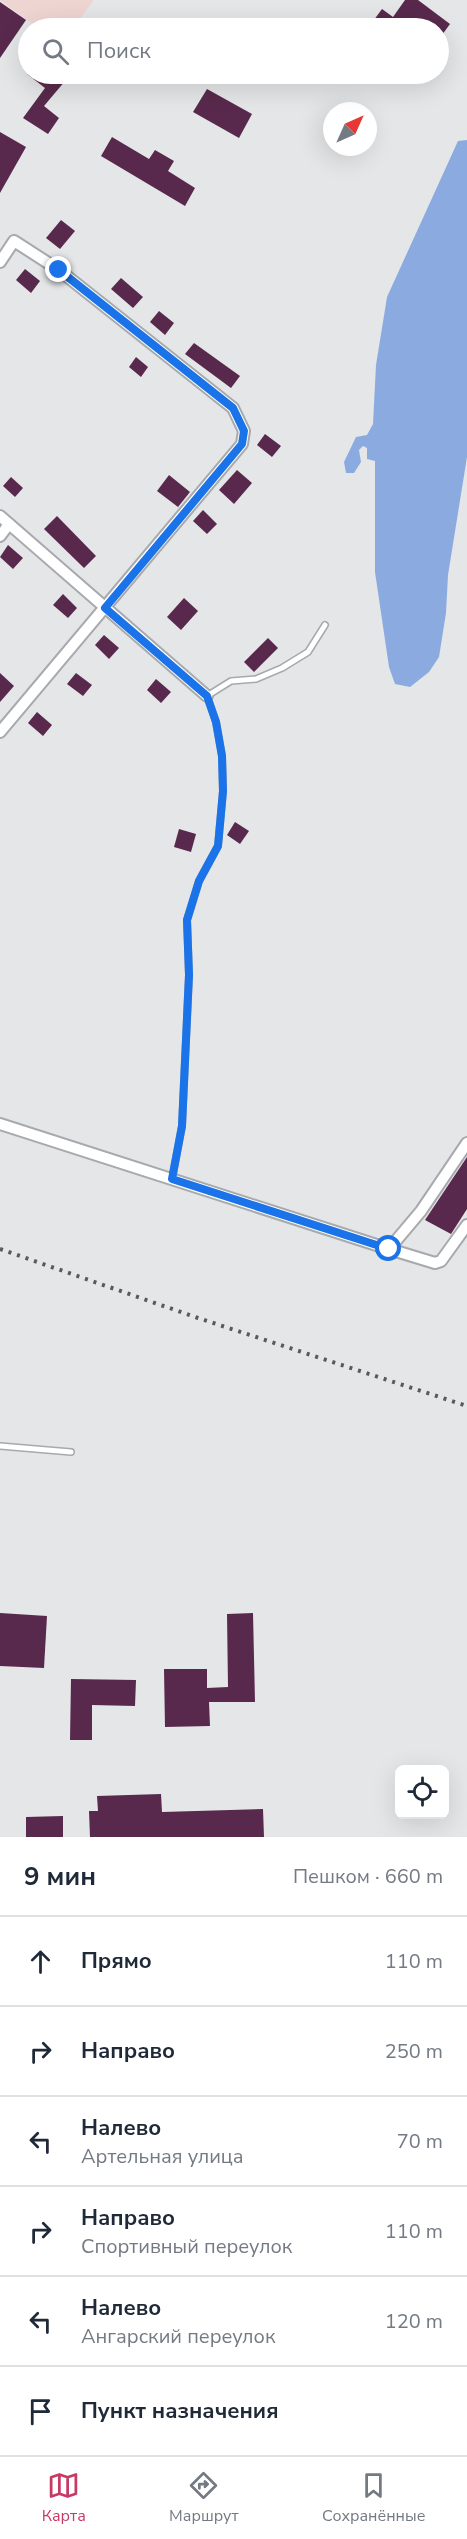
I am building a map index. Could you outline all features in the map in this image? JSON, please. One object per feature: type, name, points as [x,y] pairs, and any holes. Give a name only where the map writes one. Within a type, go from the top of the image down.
[{"type":"street","points":[[0,262],[14,241],[59,270],[233,408],[244,431],[242,444],[0,732]]},
{"type":"street","points":[[0,516],[207,696]]},
{"type":"street","points":[[0,536],[9,524]]},
{"type":"street","points":[[0,1124],[435,1263],[441,1261],[467,1225]]},
{"type":"street","points":[[389,1249],[421,1211],[467,1143]]},
{"type":"lane","points":[[172,1179],[182,1126],[189,975],[187,920],[199,881],[218,846],[223,791],[222,756],[216,722],[207,696],[231,681],[256,679],[282,668],[308,652],[325,625]]},
{"type":"lane","points":[[0,1446],[71,1452]]},
{"type":"shaded area","points":[[0,0],[94,0],[80,18],[24,18]]},
{"type":"water","points":[[467,140],[467,457],[448,575],[446,613],[439,657],[429,672],[410,687],[395,684],[389,667],[375,572],[375,461],[367,459],[367,448],[363,446],[359,450],[361,462],[354,473],[346,473],[344,462],[356,437],[367,435],[373,424],[376,365],[387,297],[458,141]]},
{"type":"building","points":[[405,0],[418,0],[442,18],[375,18],[382,9],[393,17]]},
{"type":"building","points":[[0,2],[23,18],[18,18],[18,32],[0,58]]},
{"type":"building","points":[[40,84],[63,84],[44,106],[59,118],[48,134],[23,118],[45,88]]},
{"type":"building","points":[[207,89],[252,114],[239,138],[193,112]]},
{"type":"building","points":[[0,132],[26,147],[0,193]]},
{"type":"building","points":[[112,137],[149,159],[155,150],[174,161],[168,171],[195,188],[185,206],[101,156]]},
{"type":"building","points":[[61,220],[75,231],[60,249],[46,238]]},
{"type":"building","points":[[25,269],[40,281],[31,293],[16,280]]},
{"type":"building","points":[[121,278],[143,297],[133,308],[111,289]]},
{"type":"building","points":[[159,311],[174,323],[165,335],[150,322]]},
{"type":"building","points":[[194,343],[240,376],[231,388],[185,354]]},
{"type":"building","points":[[136,357],[148,367],[141,377],[129,367]]},
{"type":"building","points":[[265,434],[281,446],[272,457],[257,445]]},
{"type":"building","points":[[237,470],[252,483],[234,504],[219,490]]},
{"type":"building","points":[[169,475],[190,492],[178,507],[157,491]]},
{"type":"building","points":[[11,477],[23,488],[15,497],[3,486]]},
{"type":"building","points":[[203,510],[217,524],[207,534],[193,521]]},
{"type":"building","points":[[57,516],[96,556],[84,568],[44,529]]},
{"type":"building","points":[[8,545],[23,558],[13,569],[0,557]]},
{"type":"building","points":[[63,594],[77,608],[68,618],[53,605]]},
{"type":"building","points":[[184,598],[198,611],[181,630],[167,617]]},
{"type":"building","points":[[104,635],[119,648],[109,659],[95,645]]},
{"type":"building","points":[[268,638],[278,648],[254,672],[244,662]]},
{"type":"building","points":[[0,673],[14,686],[0,702]]},
{"type":"building","points":[[76,673],[92,685],[83,696],[67,684]]},
{"type":"building","points":[[156,679],[171,692],[161,703],[147,690]]},
{"type":"building","points":[[37,712],[52,725],[43,736],[28,723]]},
{"type":"building","points":[[235,822],[249,831],[240,844],[227,835]]},
{"type":"building","points":[[179,829],[196,834],[191,852],[174,847]]},
{"type":"building","points":[[467,1157],[467,1209],[451,1234],[425,1220]]},
{"type":"building","points":[[0,1613],[47,1616],[44,1668],[0,1666]]},
{"type":"building","points":[[253,1613],[255,1702],[209,1702],[210,1726],[165,1727],[164,1669],[207,1669],[207,1688],[228,1687],[227,1614]]},
{"type":"building","points":[[71,1679],[136,1680],[135,1706],[92,1705],[92,1740],[70,1740]]},
{"type":"building","points":[[161,1794],[162,1812],[263,1809],[264,1837],[90,1837],[89,1811],[98,1811],[97,1796]]},
{"type":"building","points":[[63,1816],[63,1837],[26,1837],[26,1817]]},
{"type":"railway","points":[[0,1249],[198,1318],[467,1406]]},
{"type":"route","points":[[59,270],[233,408],[244,431],[242,444],[105,608],[207,696],[216,722],[222,756],[223,791],[218,846],[199,881],[187,920],[189,975],[182,1126],[172,1179],[389,1249]]}]
